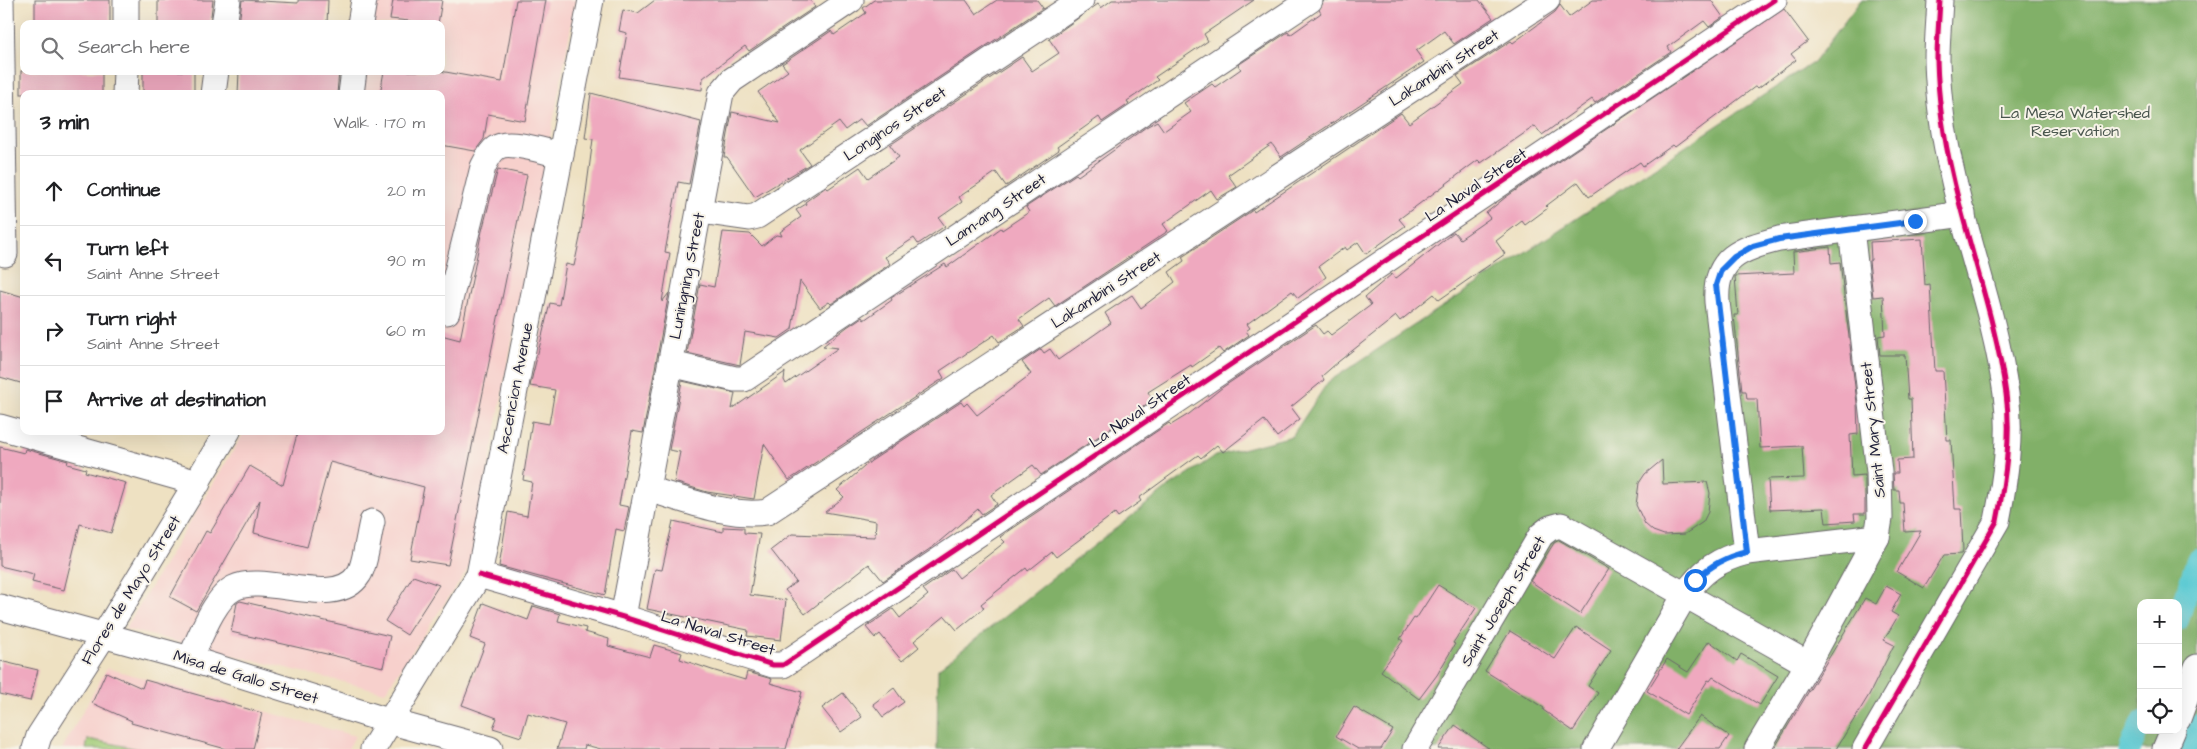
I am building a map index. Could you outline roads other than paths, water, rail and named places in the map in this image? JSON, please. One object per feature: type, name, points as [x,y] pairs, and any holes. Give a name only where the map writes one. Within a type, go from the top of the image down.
[{"type":"street","points":[[1,0],[10,255]]},
{"type":"street","points":[[126,0],[126,20]]},
{"type":"street","points":[[225,20],[228,0]]},
{"type":"street","points":[[361,20],[364,0]]},
{"type":"street","name":"Ascencion Avenue","points":[[373,749],[388,721],[479,575],[591,0]]},
{"type":"street","name":"Luningning Street","points":[[623,617],[721,93],[725,86],[851,0]]},
{"type":"street","name":"Longinos Street","points":[[700,212],[749,218],[757,216],[1081,0]]},
{"type":"street","name":"Lam-ang Street","points":[[671,364],[735,379],[744,379],[1310,0]]},
{"type":"street","name":"Lakambini Street","points":[[647,489],[736,512],[751,514],[767,512],[1547,0]]},
{"type":"street","name":"La Naval Street","points":[[479,575],[623,617],[773,665],[783,665],[1774,0]]},
{"type":"street","points":[[1865,749],[1996,521],[2005,482],[2008,432],[2006,395],[1998,349],[1953,176],[1941,111],[1937,60],[1940,0]]},
{"type":"street","points":[[125,90],[126,75]]},
{"type":"street","points":[[214,90],[215,75]]},
{"type":"street","points":[[352,90],[353,75]]},
{"type":"street","points":[[447,312],[483,167],[488,157],[496,148],[507,145],[561,155]]},
{"type":"street","points":[[1747,552],[1716,285],[1721,270],[1734,257],[1753,246],[1779,239],[1963,214]]},
{"type":"street","name":"Saint Mary Street","points":[[1757,749],[1808,664],[1877,537],[1880,518],[1879,472],[1851,229]]},
{"type":"street","points":[[0,427],[20,433]]},
{"type":"street","points":[[28,435],[198,483]]},
{"type":"street","name":"Flores de Mayo Street","points":[[35,749],[39,736],[104,635],[226,435]]},
{"type":"street","points":[[190,660],[203,630],[219,602],[234,588],[254,584],[302,590],[335,590],[346,585],[359,574],[372,522]]},
{"type":"street","name":"Saint Joseph Street","points":[[1415,749],[1541,535],[1550,528],[1561,525],[1808,664]]},
{"type":"street","points":[[1596,749],[1685,595],[1695,580],[1706,569],[1726,557],[1747,552],[1877,537]]},
{"type":"street","name":"Misa de Gallo Street","points":[[0,607],[104,635],[388,721],[490,749]]},
{"type":"street","points":[[2182,708],[2197,667]]},
{"type":"street","points":[[2164,749],[2171,734]]},
{"type":"waterway","points":[[2182,607],[2197,560]]},
{"type":"waterway","points":[[2187,749],[2197,725]]},
{"type":"waterway","points":[[2130,749],[2137,732]]},
{"type":"park label","name":"La Mesa Watershed Reservation","points":[[2075,122]]}]
